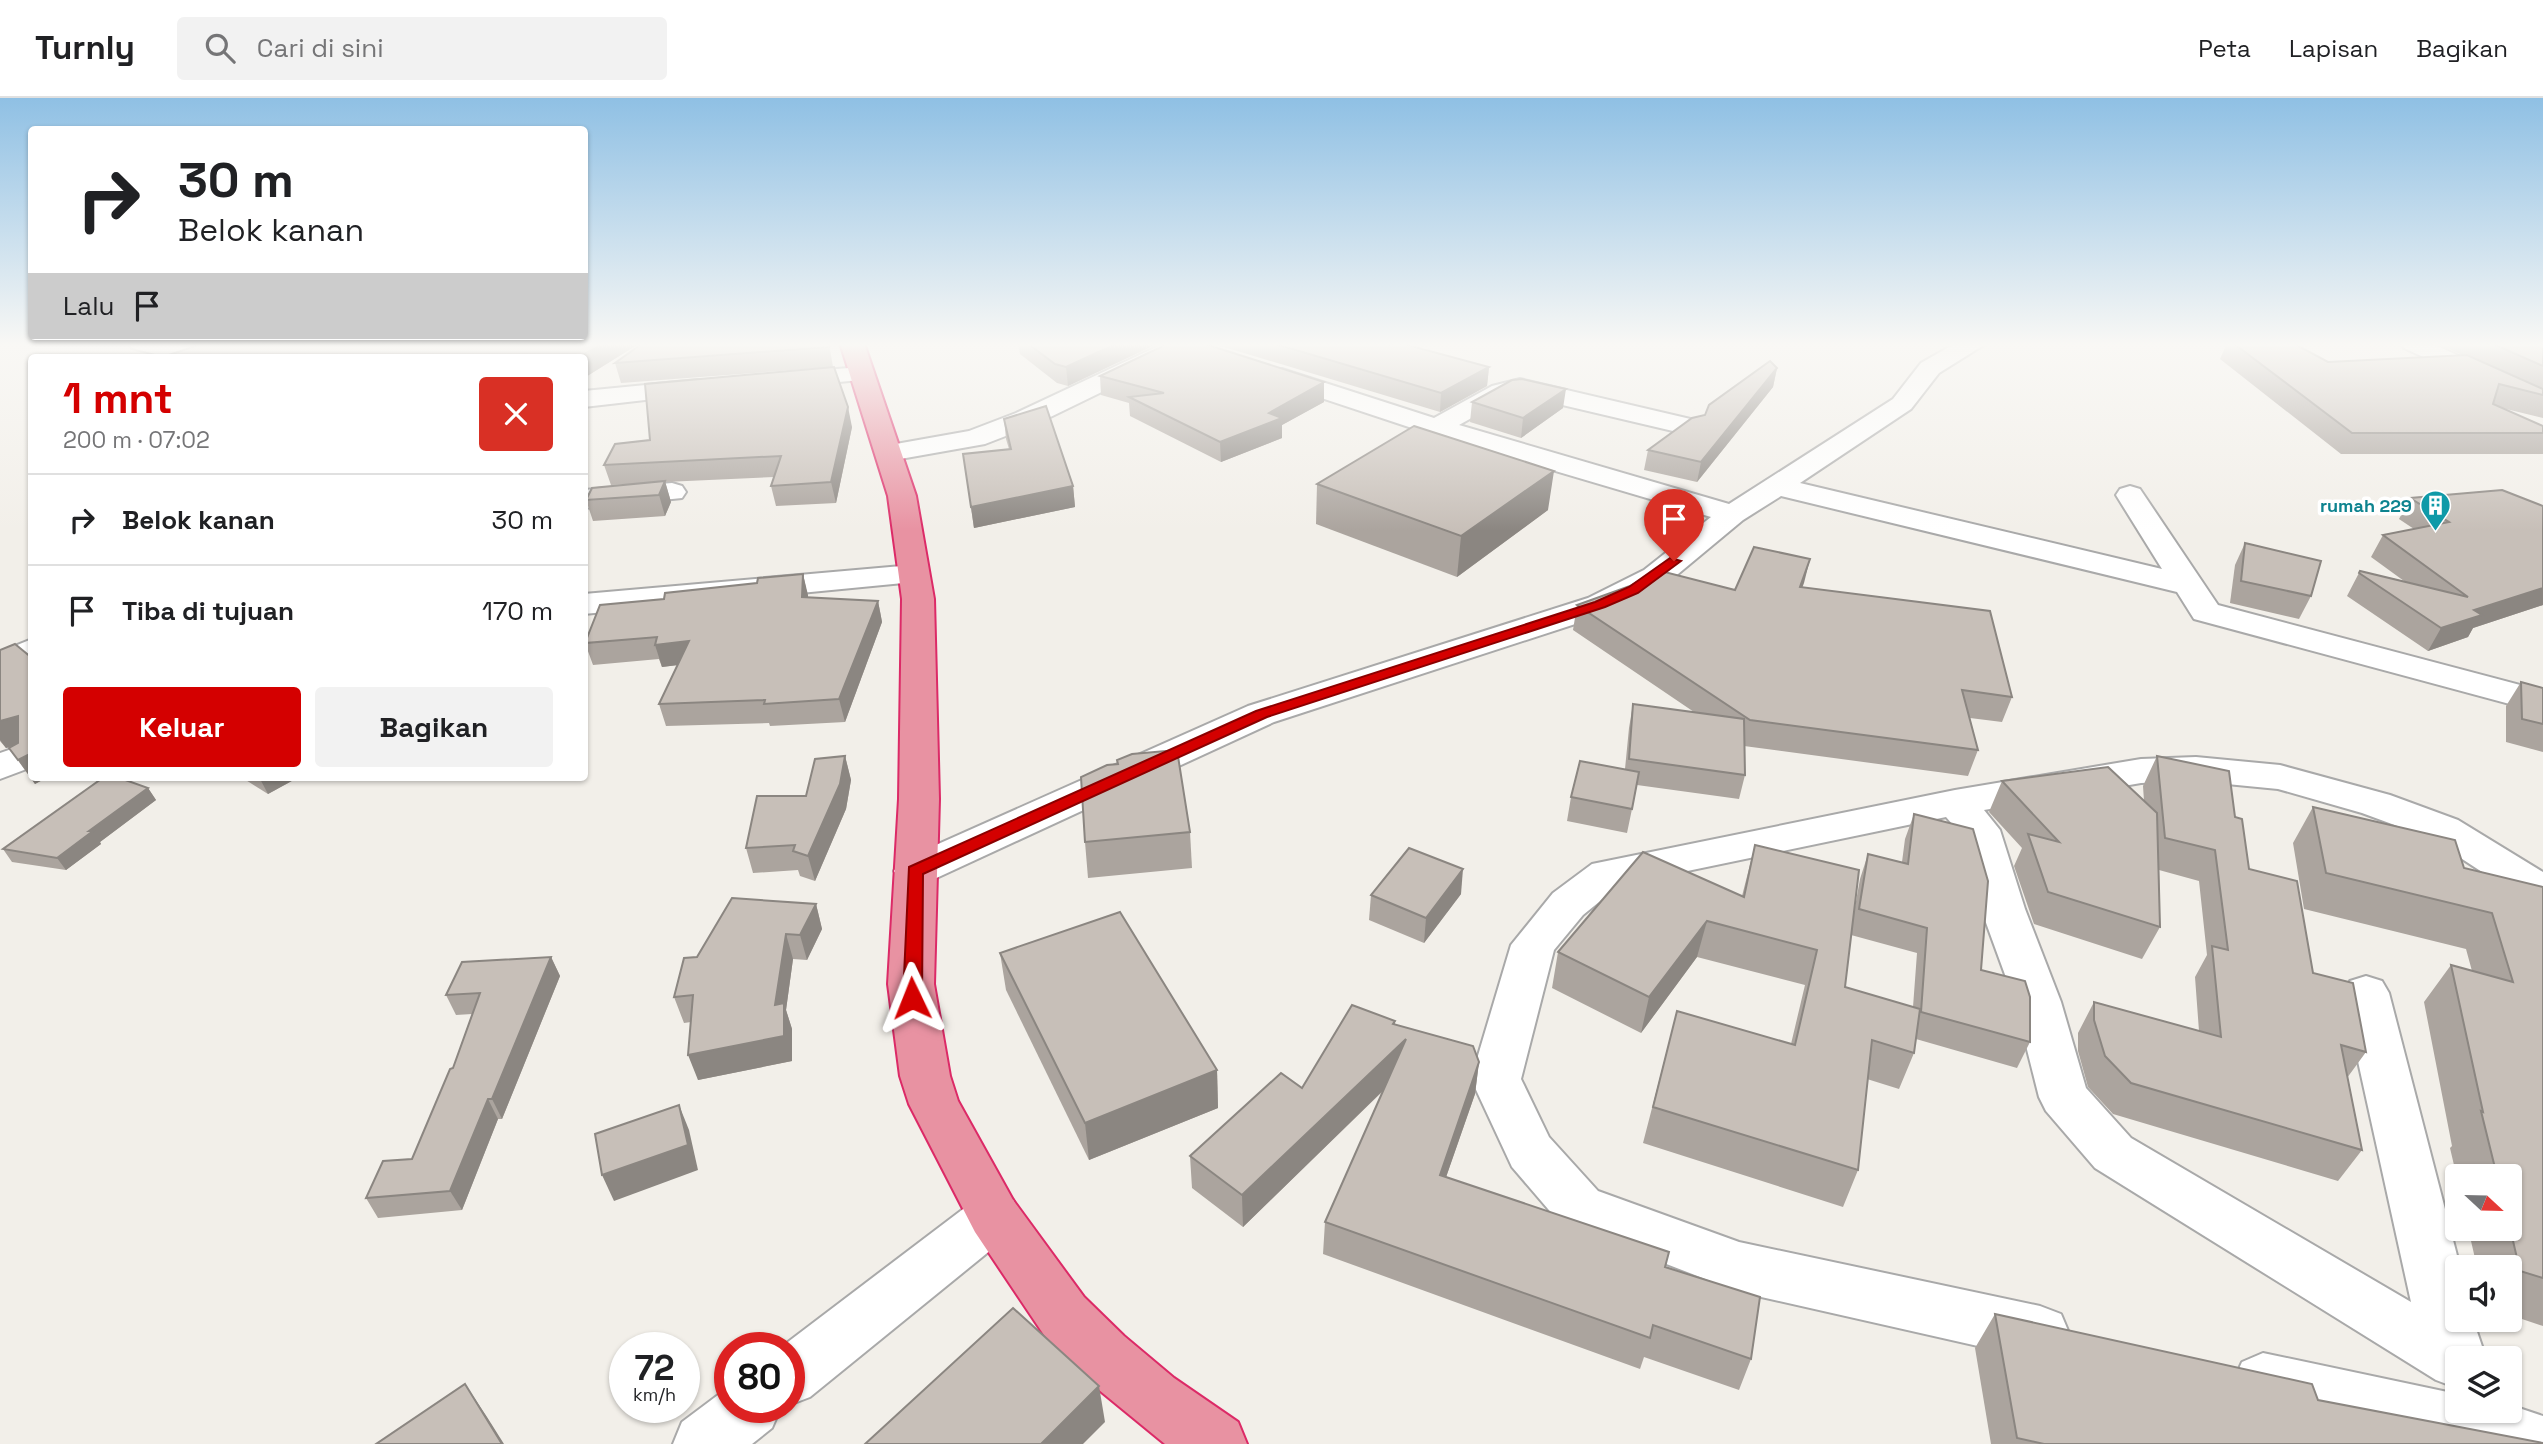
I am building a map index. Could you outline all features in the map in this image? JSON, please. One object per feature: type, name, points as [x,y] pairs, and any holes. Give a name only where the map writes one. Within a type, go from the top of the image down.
[{"type":"highway","points":[[873,406],[902,496],[918,599],[919,799],[911,984],[922,1067],[934,1104],[995,1216],[1050,1297],[1103,1356],[1153,1399],[1216,1444]]},
{"type":"street","points":[[889,453],[975,438],[1054,406]]},
{"type":"street","points":[[1371,406],[1733,514]]},
{"type":"street","points":[[1436,427],[1474,406]]},
{"type":"street","points":[[1602,406],[1690,426]]},
{"type":"street","points":[[915,871],[1261,714],[1600,605],[1655,577],[1733,514],[1899,406]]},
{"type":"street","points":[[1776,486],[2189,585]]},
{"type":"street","points":[[588,499],[672,492]]},
{"type":"street","points":[[2130,495],[2206,612],[2543,702]]},
{"type":"street","points":[[588,604],[913,573]]},
{"type":"street","points":[[0,666],[28,651]]},
{"type":"street","points":[[0,767],[28,755]]},
{"type":"street","points":[[2091,1345],[1739,1268],[1579,1207],[1530,1152],[1496,1079],[1533,945],[1568,904],[1606,874],[1955,803],[2141,771],[2196,769],[2280,776],[2376,804],[2445,829],[2543,892]]},
{"type":"street","points":[[1955,803],[1980,830],[2003,909],[2038,1002],[2064,1097],[2113,1153],[2445,1352]]},
{"type":"street","points":[[2366,993],[2452,1346]]},
{"type":"street","points":[[805,1364],[995,1216]]},
{"type":"street","points":[[2213,1371],[2518,1431]]},
{"type":"street","points":[[704,1444],[731,1423]]},
{"type":"building","points":[[647,406],[848,407],[831,482],[771,486],[781,456],[604,465],[615,444],[650,440]]},
{"type":"building","points":[[1046,406],[1073,486],[971,507],[963,454],[1011,449],[1004,419]]},
{"type":"building","points":[[1147,406],[1282,406],[1269,413],[1282,418],[1220,442]]},
{"type":"building","points":[[1484,406],[1541,406],[1523,418]]},
{"type":"building","points":[[1709,406],[1746,406],[1701,462],[1648,450],[1692,418],[1705,415]]},
{"type":"building","points":[[2316,406],[2497,406],[2543,426],[2543,433],[2352,433]]},
{"type":"building","points":[[1414,426],[1554,471],[1461,536],[1317,484]]},
{"type":"building","points":[[665,481],[659,495],[588,500],[592,488]]},
{"type":"building","points":[[2502,490],[2543,506],[2543,588],[2474,610],[2482,615],[2441,628],[2359,573],[2360,571],[2468,597],[2383,535],[2449,522],[2410,498]]},
{"type":"building","points":[[2245,543],[2321,561],[2311,596],[2241,581]]},
{"type":"building","points":[[1754,547],[1810,559],[1800,587],[1990,611],[2012,697],[1962,690],[1978,750],[1750,720],[1577,605],[1630,586],[1657,570],[1735,590]]},
{"type":"building","points":[[803,574],[802,597],[878,601],[839,699],[764,704],[765,700],[659,704],[689,641],[655,645],[657,637],[588,643],[588,635],[600,605],[664,599],[665,593],[757,583],[758,578]]},
{"type":"building","points":[[15,644],[28,655],[28,755],[18,760],[9,748],[18,743],[18,716],[0,721],[0,650]]},
{"type":"building","points":[[2521,682],[2543,688],[2543,724],[2522,719]]},
{"type":"building","points":[[1633,704],[1744,719],[1745,775],[1629,759]]},
{"type":"building","points":[[1177,750],[1190,832],[1085,842],[1081,777],[1107,765],[1118,764],[1117,760],[1132,754]]},
{"type":"building","points":[[845,756],[840,784],[808,856],[793,851],[795,845],[746,848],[757,796],[806,796],[815,759]]},
{"type":"building","points":[[2157,756],[2229,771],[2235,817],[2242,819],[2249,869],[2297,881],[2313,973],[2353,983],[2366,1052],[2341,1045],[2362,1150],[2131,1083],[2105,1056],[2094,1020],[2094,1002],[2221,1037],[2212,946],[2228,950],[2215,850],[2165,838]]},
{"type":"building","points":[[1580,761],[1639,772],[1632,809],[1571,797]]},
{"type":"building","points":[[2108,767],[2157,813],[2160,927],[2048,892],[2028,834],[2059,842],[2002,781]]},
{"type":"building","points":[[98,781],[128,781],[148,788],[57,858],[3,849]]},
{"type":"building","points":[[2313,807],[2455,840],[2464,868],[2543,887],[2543,1278],[2522,1272],[2522,1255],[2516,1255],[2513,1241],[2522,1241],[2522,1164],[2494,1164],[2451,965],[2513,982],[2492,913],[2326,873]]},
{"type":"building","points":[[1914,814],[1973,829],[1988,881],[1981,970],[2025,981],[2030,997],[2030,1042],[1921,1012],[1927,928],[1859,909],[1868,854],[1908,864]]},
{"type":"building","points":[[1755,845],[1859,870],[1845,987],[1920,1009],[1914,1053],[1872,1040],[1858,1170],[1653,1107],[1677,1011],[1795,1045],[1817,950],[1707,921],[1649,997],[1558,952],[1643,852],[1744,897]]},
{"type":"building","points":[[1409,848],[1463,869],[1426,918],[1371,895]]},
{"type":"building","points":[[732,898],[816,904],[800,935],[786,934],[775,1005],[784,1003],[784,1036],[688,1055],[693,995],[674,997],[684,958],[697,957]]},
{"type":"building","points":[[1120,912],[1217,1070],[1085,1123],[1000,953]]},
{"type":"building","points":[[551,957],[492,1099],[488,1099],[450,1191],[366,1198],[383,1161],[412,1159],[450,1069],[453,1068],[480,993],[446,995],[462,962]]},
{"type":"building","points":[[1352,1005],[1395,1021],[1393,1024],[1473,1046],[1479,1062],[1440,1175],[1669,1252],[1665,1267],[1760,1297],[1751,1359],[1653,1325],[1650,1338],[1325,1222],[1406,1039],[1242,1195],[1190,1156],[1281,1073],[1302,1088]]},
{"type":"building","points":[[679,1105],[688,1145],[602,1175],[595,1134]]},
{"type":"building","points":[[1013,1308],[1099,1386],[1041,1444],[865,1444]]},
{"type":"building","points":[[1995,1314],[2312,1384],[2318,1400],[2543,1444],[2044,1444],[2017,1438]]},
{"type":"building","points":[[465,1384],[502,1444],[376,1444]]},
{"type":"place","name":"rumah 229","points":[[2435,533]]},
{"type":"route","points":[[912,998],[911,951],[915,871],[1261,714],[1600,605],[1655,577],[1674,561]]}]
